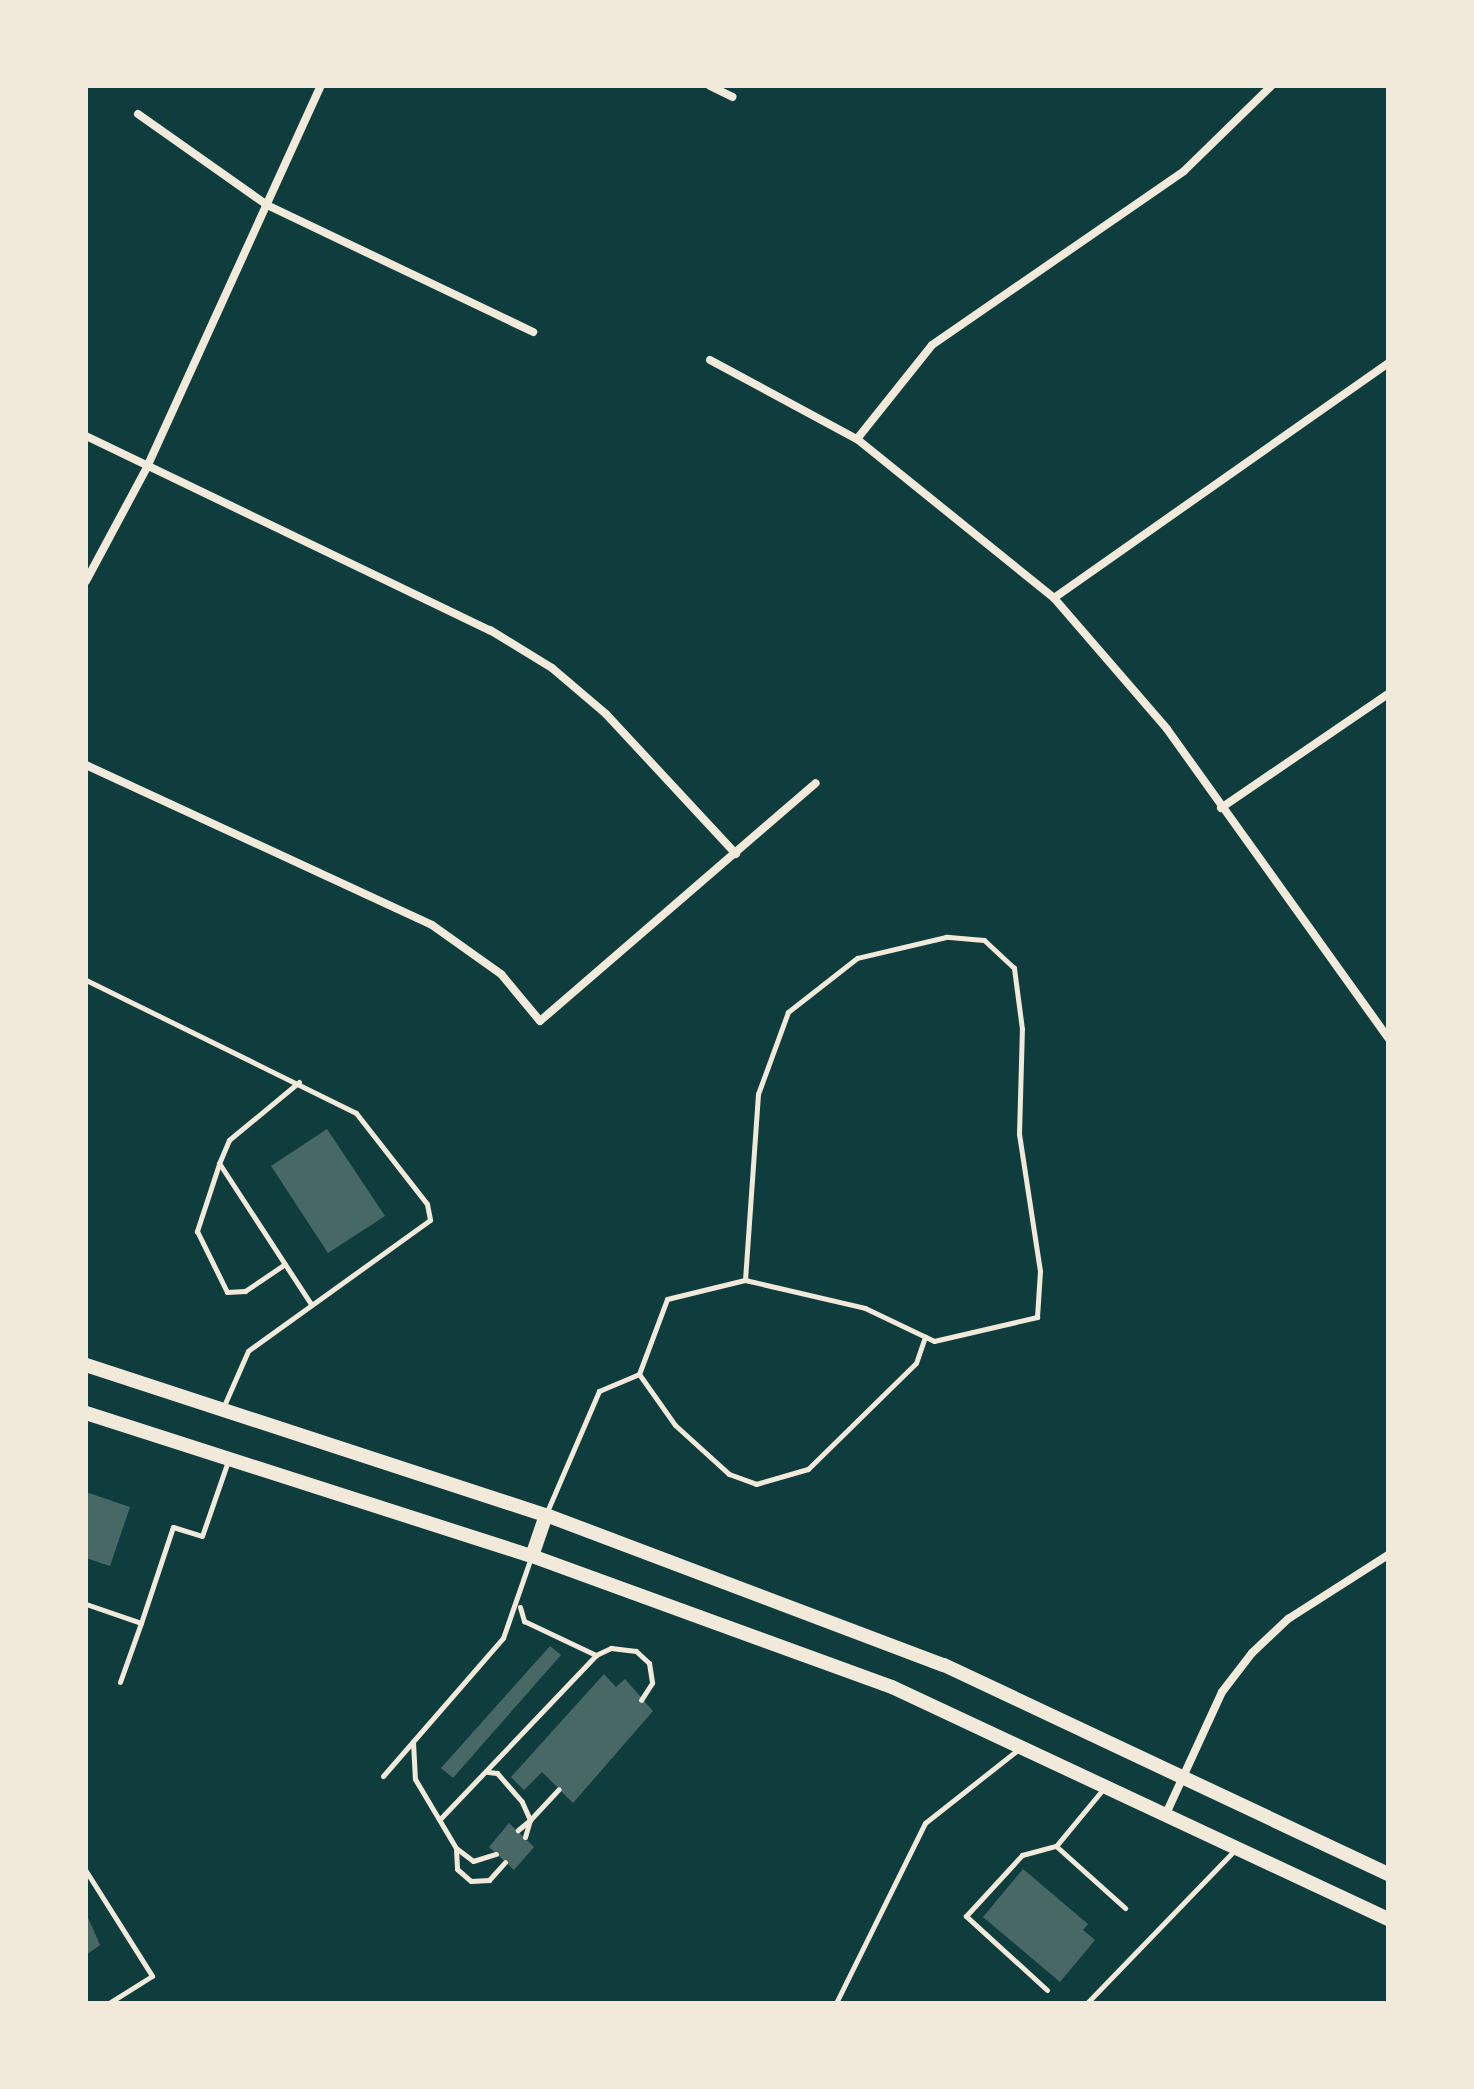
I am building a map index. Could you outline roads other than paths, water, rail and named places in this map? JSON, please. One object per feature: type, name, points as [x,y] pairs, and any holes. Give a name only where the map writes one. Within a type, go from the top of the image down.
[{"type":"main road","points":[[86,1365],[546,1515],[944,1665],[1182,1774],[1388,1874]]},
{"type":"main road","points":[[86,1413],[229,1456],[532,1556],[892,1687],[1388,1919]]},
{"type":"main road","points":[[532,1556],[546,1515]]},
{"type":"street","points":[[86,581],[147,467],[321,86]]},
{"type":"street","points":[[710,86],[733,97]]},
{"type":"street","points":[[857,439],[932,345],[1184,171],[1271,86]]},
{"type":"street","points":[[138,114],[267,205],[533,332]]},
{"type":"street","points":[[710,360],[857,439],[1054,598],[1167,729],[1221,808],[1385,1027],[1388,1038]]},
{"type":"street","points":[[1054,598],[1388,363]]},
{"type":"street","points":[[86,436],[490,630],[552,668],[606,714],[736,854]]},
{"type":"street","points":[[1221,808],[1388,694]]},
{"type":"street","points":[[86,765],[432,925],[501,974],[540,1021],[816,783]]},
{"type":"street","points":[[1165,1816],[1222,1692],[1252,1653],[1288,1619],[1388,1555]]},
{"type":"lane","points":[[546,1515],[599,1391],[639,1374],[667,1299],[745,1280],[865,1308],[925,1337],[991,1333],[1037,1317],[1040,1271],[1019,1134],[1022,1029],[1014,968],[984,940],[946,937],[857,958],[788,1012],[758,1094],[745,1280]]},
{"type":"lane","points":[[86,980],[299,1082],[356,1113],[427,1204],[430,1220],[248,1351],[222,1409]]},
{"type":"lane","points":[[285,1264],[245,1291],[227,1292],[213,1270],[197,1231],[229,1140],[299,1082]]},
{"type":"lane","points":[[219,1163],[311,1304]]},
{"type":"lane","points":[[639,1374],[675,1425],[729,1474],[756,1484],[808,1469],[916,1363],[925,1337]]},
{"type":"lane","points":[[120,1682],[173,1527],[202,1536],[229,1456]]},
{"type":"lane","points":[[383,1776],[503,1638],[519,1604],[532,1556]]},
{"type":"lane","points":[[86,1604],[141,1623]]},
{"type":"lane","points":[[519,1604],[524,1621],[596,1655]]},
{"type":"lane","points":[[441,1818],[596,1655],[624,1649],[649,1663],[652,1683],[641,1700]]},
{"type":"lane","points":[[413,1741],[415,1779],[441,1818],[456,1848],[457,1869],[471,1881],[489,1880],[505,1862]]},
{"type":"lane","points":[[836,2003],[925,1823],[1020,1748]]},
{"type":"lane","points":[[487,1772],[509,1785],[530,1820],[525,1837]]},
{"type":"lane","points":[[1047,1990],[966,1916],[1022,1855],[1056,1846],[1105,1788]]},
{"type":"lane","points":[[518,1830],[559,1789]]},
{"type":"lane","points":[[1056,1846],[1125,1908]]},
{"type":"lane","points":[[456,1848],[473,1861],[496,1854]]},
{"type":"lane","points":[[1087,2003],[1236,1849]]},
{"type":"lane","points":[[86,1871],[152,1976],[109,2003]]}]
